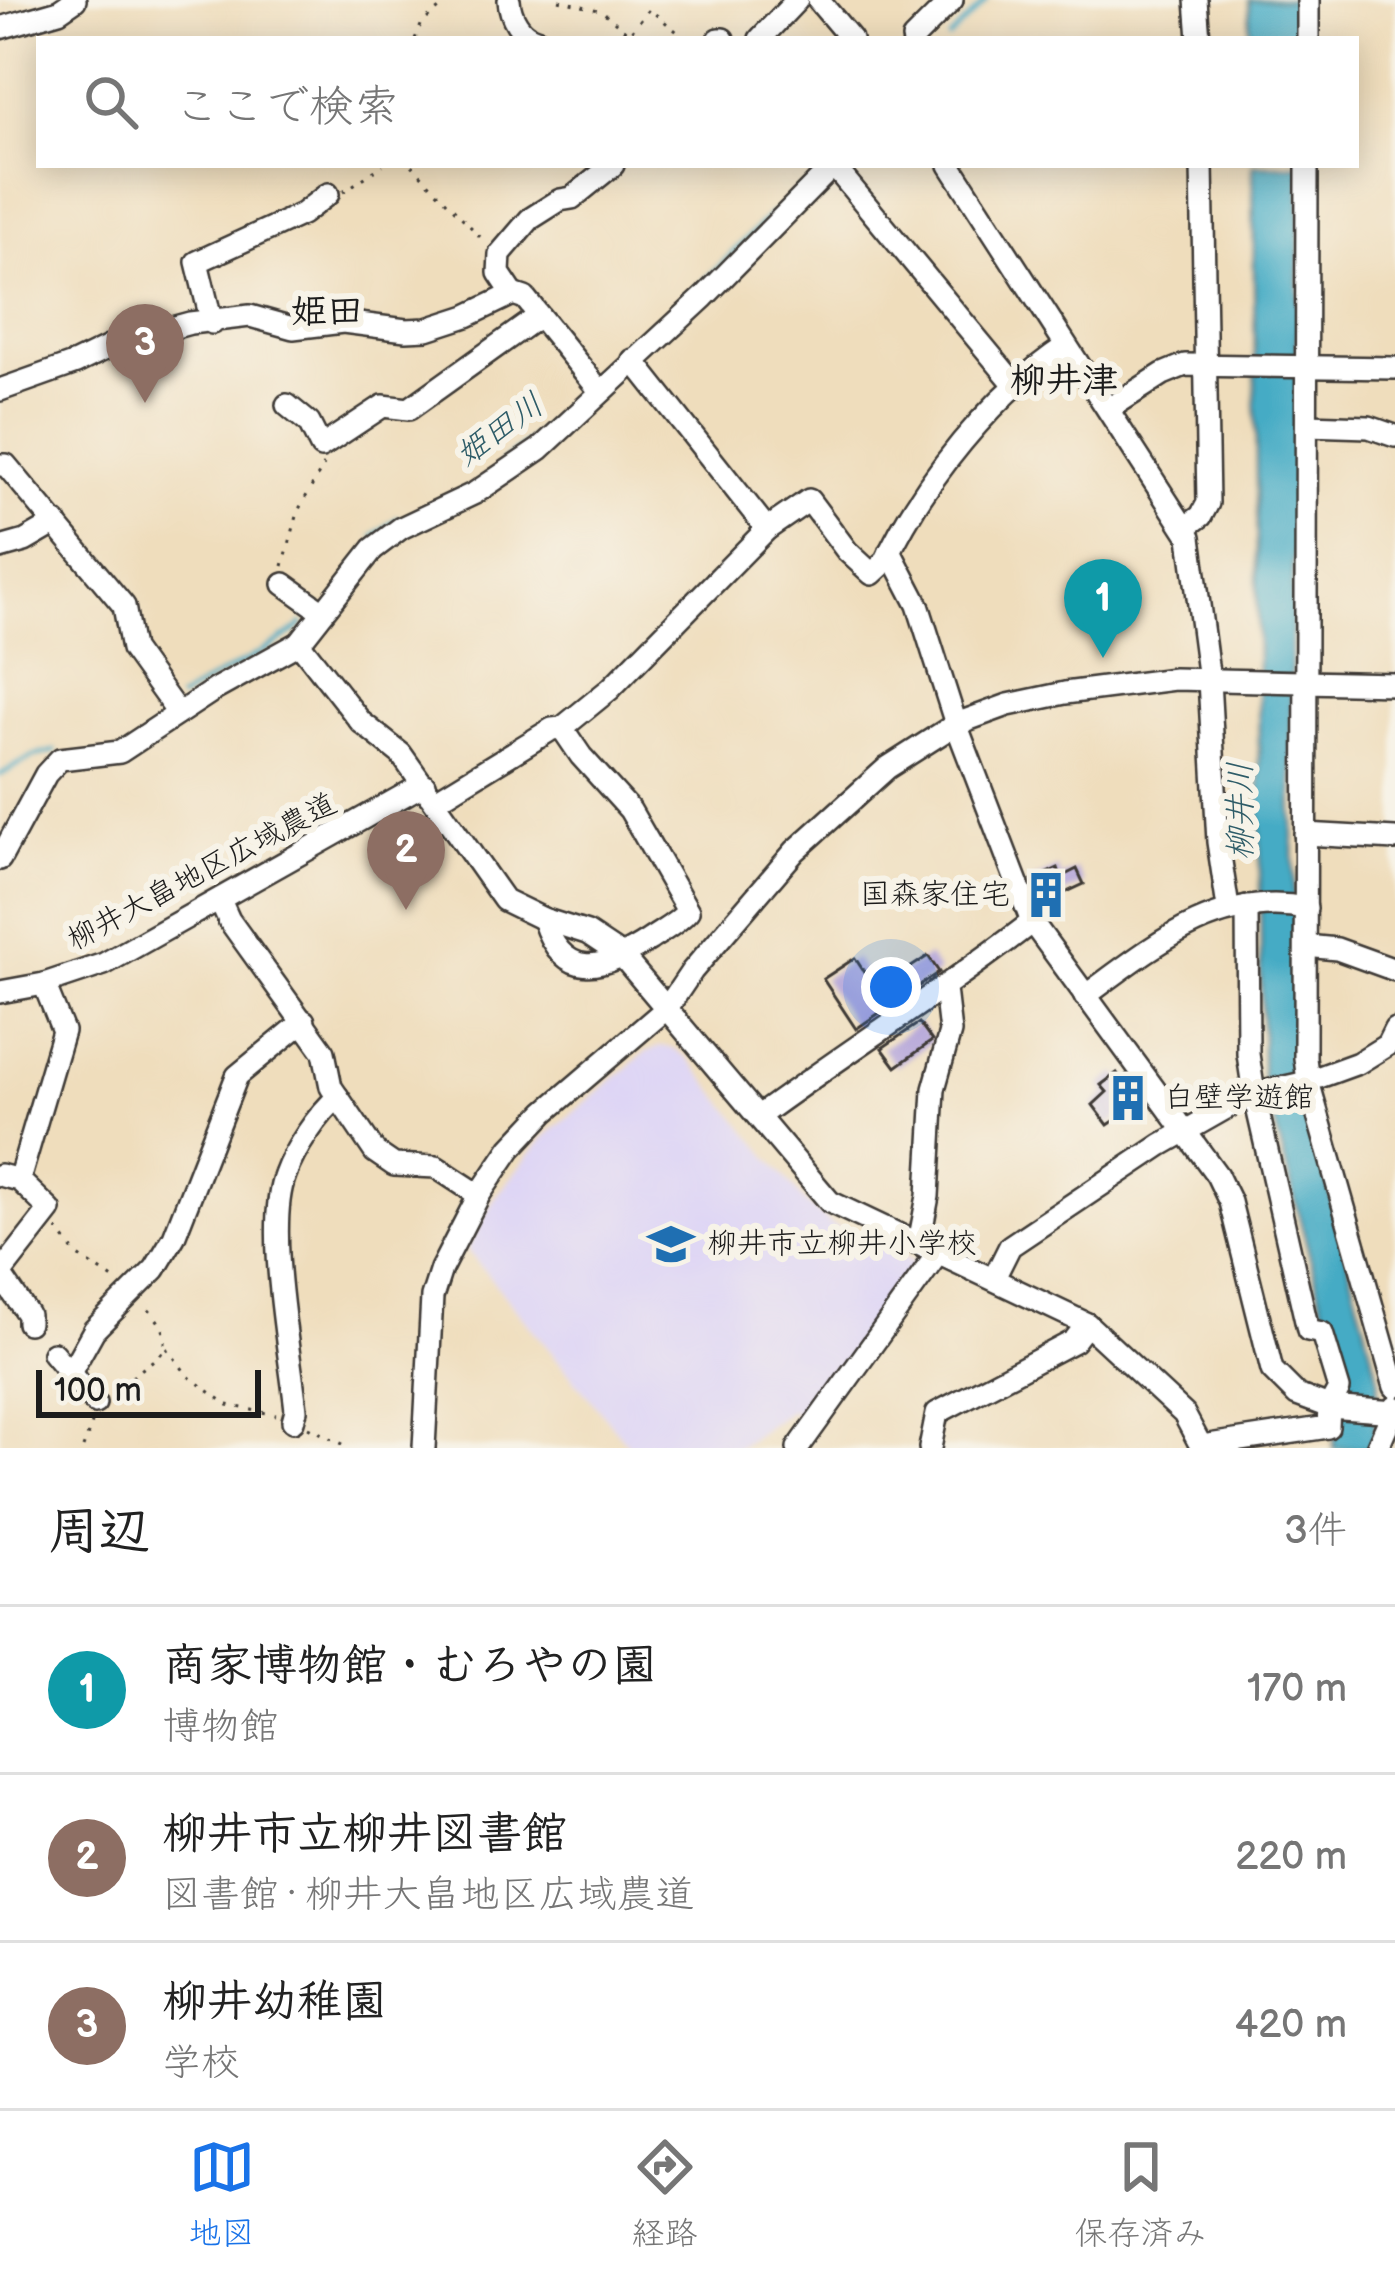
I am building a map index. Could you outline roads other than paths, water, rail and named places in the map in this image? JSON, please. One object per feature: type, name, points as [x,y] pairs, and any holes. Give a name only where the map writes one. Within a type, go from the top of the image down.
[{"type":"street","points":[[0,28],[58,11],[75,0]]},
{"type":"street","points":[[508,0],[511,16],[528,36]]},
{"type":"street","points":[[763,36],[797,0]]},
{"type":"street","points":[[818,0],[848,36]]},
{"type":"street","points":[[916,36],[952,0]]},
{"type":"street","points":[[1196,0],[1199,36]]},
{"type":"street","points":[[1308,0],[1308,36]]},
{"type":"street","points":[[600,391],[499,273],[500,254],[530,219],[547,206],[572,198],[609,168]]},
{"type":"street","points":[[0,859],[46,774],[60,759],[120,752],[299,643],[373,549],[401,528],[507,473],[540,449],[704,296],[830,168]]},
{"type":"street","points":[[835,168],[1017,387]]},
{"type":"street","points":[[299,643],[361,722],[400,754],[504,900],[586,933],[623,957],[830,1202],[1087,1324],[1184,1414],[1202,1447],[1328,1426],[1339,1390],[1322,1333],[1308,1330],[1248,1054],[1244,907],[1218,842],[1209,680],[1186,526],[952,168]]},
{"type":"street","points":[[1186,526],[1208,503],[1202,168]]},
{"type":"street","points":[[1307,168],[1300,367],[1307,425],[1300,683],[1305,1082],[1391,1403],[1377,1448]]},
{"type":"street","points":[[212,323],[197,262],[302,214],[322,199]]},
{"type":"street","points":[[0,390],[117,343],[190,323],[250,316],[293,328],[343,322],[406,330],[467,316],[513,293]]},
{"type":"street","points":[[287,405],[308,423],[321,447],[383,406],[409,409],[539,316]]},
{"type":"street","points":[[633,360],[767,529],[809,500],[847,551],[872,574],[931,481],[1017,387],[1066,346]]},
{"type":"street","points":[[1110,408],[1185,365],[1395,368]]},
{"type":"street","points":[[1307,425],[1370,428],[1395,436]]},
{"type":"street","points":[[0,465],[6,465],[124,606],[132,649],[178,713]]},
{"type":"street","points":[[0,548],[25,541],[56,523]]},
{"type":"street","name":"柳井大畠地区広域農道","points":[[0,992],[44,984],[104,964],[220,900],[562,728],[610,689],[767,529]]},
{"type":"street","points":[[890,551],[918,604],[956,724],[1032,922],[1186,1132],[1230,1202],[1272,1370],[1297,1395],[1333,1407],[1391,1403]]},
{"type":"street","points":[[284,584],[323,612]]},
{"type":"street","points":[[424,1448],[432,1297],[479,1195],[511,1148],[545,1112],[668,1008],[692,971],[795,851],[887,768],[956,724],[1008,705],[1065,693],[1174,680],[1395,684]]},
{"type":"street","points":[[543,919],[548,935],[574,962],[604,966],[688,911],[630,810],[562,728]]},
{"type":"street","points":[[1305,834],[1395,839]]},
{"type":"street","points":[[220,900],[229,920],[324,1052],[332,1087],[382,1158],[394,1165],[436,1167],[479,1195]]},
{"type":"street","points":[[1085,996],[1174,931],[1244,907],[1303,907]]},
{"type":"street","points":[[758,1116],[945,989],[1032,922]]},
{"type":"street","points":[[1306,946],[1337,949],[1395,970]]},
{"type":"street","points":[[28,1323],[0,1274],[50,1210],[9,1178],[63,1031],[44,984]]},
{"type":"street","points":[[798,1448],[929,1248],[934,1089],[950,1032],[945,989]]},
{"type":"street","points":[[70,1373],[94,1330],[155,1269],[175,1237],[237,1076],[304,1021]]},
{"type":"street","points":[[994,1278],[1010,1246],[1061,1209],[1257,1093],[1358,1063],[1387,1045],[1395,1029]]},
{"type":"street","points":[[293,1421],[296,1410],[279,1251],[280,1199],[285,1174],[338,1097]]},
{"type":"street","points":[[930,1448],[937,1413],[1073,1341],[1087,1324]]},
{"type":"street","points":[[53,1353],[95,1403]]},
{"type":"water","points":[[1249,0],[1303,0],[1303,36],[1250,36]]},
{"type":"water","points":[[1253,168],[1301,168],[1291,653],[1296,1064],[1379,1380],[1369,1448],[1333,1448],[1344,1387],[1262,1075]]},
{"type":"waterway","name":"姫田川","points":[[952,36],[987,0]]},
{"type":"waterway","name":"姫田川","points":[[687,299],[772,213]]},
{"type":"waterway","name":"姫田川","points":[[503,462],[564,413]]},
{"type":"waterway","name":"姫田川","points":[[374,536],[398,518]]},
{"type":"waterway","name":"姫田川","points":[[180,699],[302,624]]},
{"type":"waterway","name":"姫田川","points":[[0,775],[34,756],[55,751]]},
{"type":"place","name":"柳井幼稚園","points":[[145,403]]},
{"type":"place","name":"商家博物館・むろやの園","points":[[1103,658]]},
{"type":"place","name":"国森家住宅","points":[[1046,895]]},
{"type":"place","name":"柳井市立柳井図書館","points":[[406,910]]},
{"type":"place","name":"白壁学遊館","points":[[1128,1098]]},
{"type":"place","name":"柳井市立柳井小学校","points":[[671,1244]]},
{"type":"district","name":"姫田","points":[[327,312]]},
{"type":"district","name":"柳井津","points":[[1064,381]]},
{"type":"water label","name":"柳井川","points":[[1241,811]]}]
